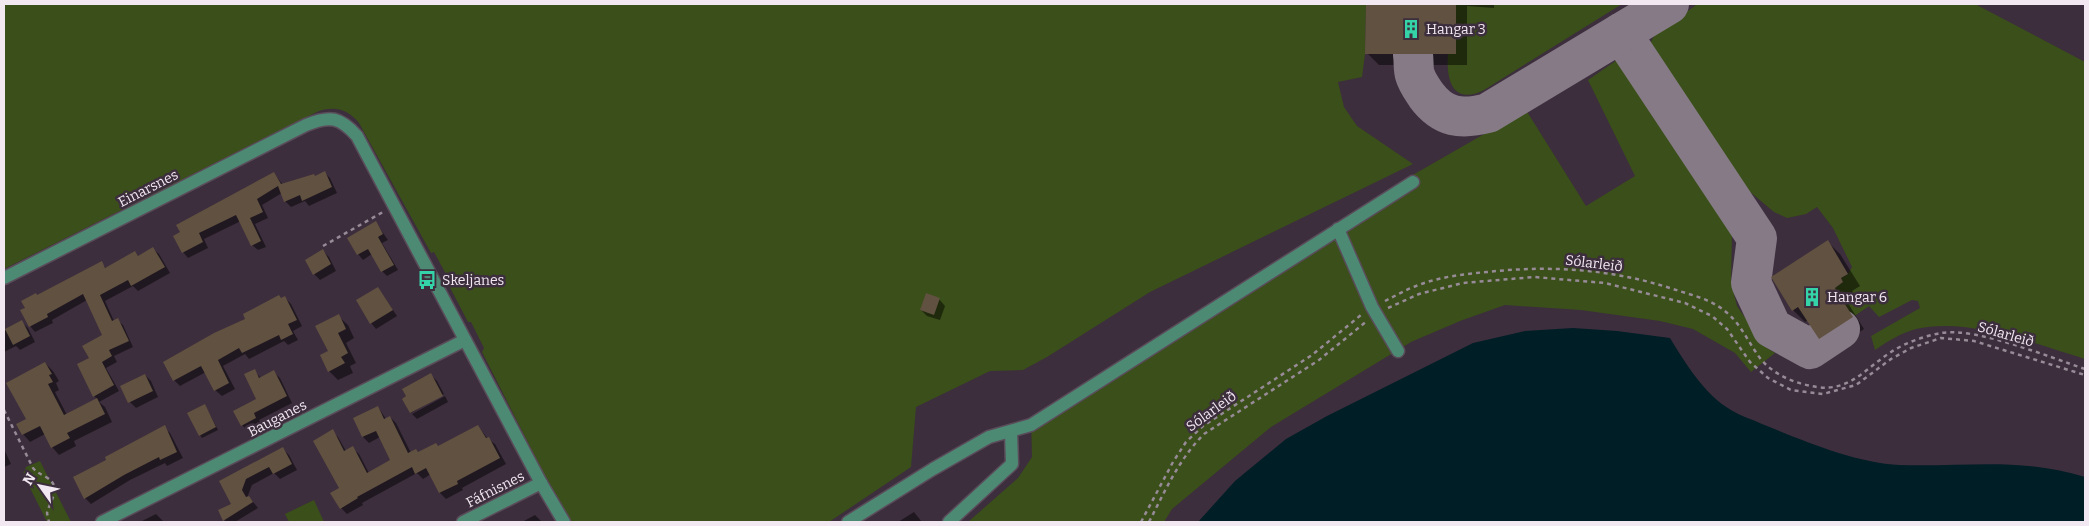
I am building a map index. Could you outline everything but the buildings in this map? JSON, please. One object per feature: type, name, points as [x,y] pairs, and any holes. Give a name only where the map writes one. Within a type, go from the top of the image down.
[{"type":"street","name":"Einarsnes","points":[[4,278],[306,125],[327,118],[337,119],[348,126],[357,136],[465,340]]},
{"type":"street","points":[[848,522],[933,469],[989,437],[1031,425],[1413,182]]},
{"type":"street","points":[[1338,229],[1374,311],[1398,351]]},
{"type":"street","points":[[465,340],[540,483],[564,522]]},
{"type":"street","name":"Bauganes","points":[[102,522],[465,340]]},
{"type":"street","points":[[949,522],[1012,464],[1011,430]]},
{"type":"street","name":"Fáfnisnes","points":[[463,522],[540,483]]},
{"type":"path","points":[[323,246],[384,211]]},
{"type":"path","name":"Sólarleið","points":[[1141,522],[1172,462],[1186,442],[1203,426],[1374,311],[1417,286],[1466,274],[1530,268],[1588,270],[1656,283],[1705,300],[1725,311],[1741,328],[1761,359],[1776,372],[1800,384],[1820,388],[1853,381],[1890,353],[1911,342],[1941,333],[1980,336],[2085,369]]},
{"type":"path","name":"Sólarleið","points":[[1149,522],[1180,462],[1190,448],[1204,434],[1319,360],[1374,311],[1419,294],[1463,283],[1534,277],[1605,283],[1685,303],[1712,316],[1728,329],[1750,362],[1768,378],[1791,390],[1823,394],[1856,385],[1891,359],[1911,348],[1941,338],[1974,341],[2085,375]]},
{"type":"path","points":[[4,410],[33,468],[38,473],[49,478],[54,486],[54,498],[47,513],[49,522]]},
{"type":"green space","points":[[4,4],[1366,4],[1365,54],[1362,77],[1338,82],[1344,107],[1357,126],[1413,164],[1150,292],[1023,370],[990,371],[916,407],[911,467],[829,522],[572,522],[544,474],[482,352],[484,348],[445,278],[447,276],[434,252],[431,253],[359,123],[346,112],[336,109],[319,111],[4,269]]},
{"type":"green space","points":[[1456,4],[1622,4],[1484,90],[1465,95],[1453,87],[1448,72],[1448,54],[1456,53]]},
{"type":"green space","points":[[1697,4],[1975,4],[2085,62],[2085,359],[1979,329],[1936,326],[1905,333],[1875,350],[1871,336],[1920,308],[1918,301],[1912,300],[1879,317],[1869,306],[1853,317],[1835,288],[1843,282],[1841,278],[1848,274],[1852,267],[1833,228],[1817,207],[1806,214],[1787,218],[1774,212],[1749,191],[1650,50],[1651,42],[1660,29]]},
{"type":"green space","points":[[1627,53],[1635,56],[1728,193],[1732,233],[1731,282],[1737,306],[1761,341],[1775,353],[1751,372],[1735,353],[1693,329],[1660,321],[1581,310],[1505,305],[1460,321],[1411,342],[1271,427],[1172,509],[1164,522],[968,522],[1018,478],[1032,457],[1031,417],[1411,176],[1526,110],[1586,206],[1635,176],[1588,80]]},
{"type":"green space","points":[[40,461],[71,522],[47,522],[23,474],[26,467]]},
{"type":"green space","points":[[314,500],[324,522],[289,522],[285,514]]},
{"type":"water","points":[[1573,328],[1617,331],[1670,338],[1704,387],[1712,396],[1731,410],[1795,437],[1848,456],[1900,465],[1993,464],[2039,467],[2085,477],[2085,522],[1198,522],[1235,481],[1286,439],[1327,416],[1473,343],[1525,331]]},
{"type":"taxiway","points":[[1413,55],[1416,78],[1432,103],[1446,113],[1453,115],[1478,115],[1488,113],[1669,4]]},
{"type":"taxiway","points":[[1621,33],[1757,238],[1751,283],[1772,328],[1810,349],[1840,329]]},
{"type":"place","name":"Hangar 3","points":[[1411,29]]},
{"type":"place","name":"Skeljanes","points":[[427,280]]},
{"type":"place","name":"Hangar 6","points":[[1812,297]]}]
